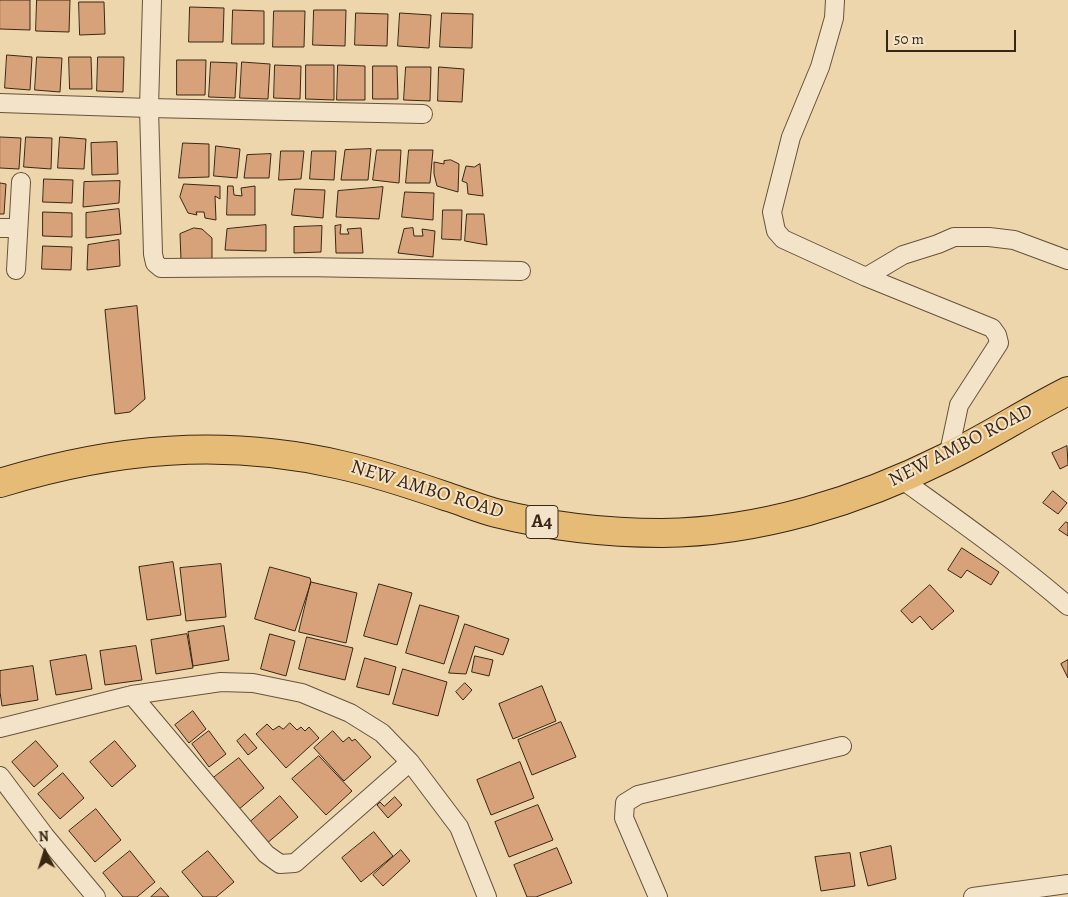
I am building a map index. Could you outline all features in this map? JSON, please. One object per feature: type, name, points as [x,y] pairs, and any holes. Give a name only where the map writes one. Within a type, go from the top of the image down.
[{"type":"main road","name":"NEW AMBO ROAD","points":[[0,483],[46,469],[114,456],[159,450],[223,449],[283,453],[343,465],[494,512],[551,524],[662,533],[725,528],[786,516],[835,502],[901,479],[948,457],[1068,392]]},
{"type":"street","points":[[152,0],[150,108],[153,254],[155,263],[162,268],[304,267],[521,271]]},
{"type":"street","points":[[835,0],[834,18],[820,67],[791,137],[772,212],[776,231],[784,239],[866,277],[992,328],[999,342],[959,405],[948,457]]},
{"type":"street","points":[[0,103],[423,114]]},
{"type":"street","points":[[16,270],[21,182]]},
{"type":"street","points":[[0,228],[18,228]]},
{"type":"street","points":[[866,277],[903,255],[954,237],[989,236],[1014,240],[1068,260]]},
{"type":"street","points":[[901,479],[1039,581],[1068,606]]},
{"type":"street","points":[[0,728],[132,695],[221,682],[253,683],[302,693],[350,713],[382,733],[410,762],[460,826],[485,896]]},
{"type":"street","points":[[132,695],[266,854],[280,864],[295,863],[410,762]]},
{"type":"street","points":[[658,897],[624,818],[625,804],[638,795],[842,746]]},
{"type":"street","points":[[0,776],[45,836],[96,897]]},
{"type":"street","points":[[973,897],[1058,889]]},
{"type":"building","points":[[0,0],[30,0],[30,30],[0,29]]},
{"type":"building","points":[[37,0],[70,0],[69,32],[36,31]]},
{"type":"building","points":[[79,2],[104,2],[105,34],[80,35]]},
{"type":"building","points":[[190,7],[224,8],[223,42],[189,42]]},
{"type":"building","points":[[233,10],[264,11],[264,44],[232,44]]},
{"type":"building","points":[[314,10],[346,10],[345,46],[313,45]]},
{"type":"building","points":[[274,11],[305,11],[304,47],[273,47]]},
{"type":"building","points":[[356,13],[388,14],[387,46],[355,45]]},
{"type":"building","points":[[400,13],[431,15],[429,48],[398,46]]},
{"type":"building","points":[[442,13],[473,14],[472,48],[440,47]]},
{"type":"building","points":[[7,55],[32,57],[30,90],[5,88]]},
{"type":"building","points":[[37,57],[62,58],[60,92],[35,90]]},
{"type":"building","points":[[69,57],[91,57],[92,89],[70,89]]},
{"type":"building","points":[[98,57],[124,57],[123,92],[97,91]]},
{"type":"building","points":[[177,60],[206,60],[205,95],[177,95]]},
{"type":"building","points":[[211,62],[237,63],[235,98],[209,97]]},
{"type":"building","points":[[242,62],[270,64],[268,99],[240,98]]},
{"type":"building","points":[[275,65],[301,66],[300,99],[274,98]]},
{"type":"building","points":[[306,65],[334,65],[334,100],[306,99]]},
{"type":"building","points":[[338,65],[365,66],[365,100],[337,100]]},
{"type":"building","points":[[373,66],[397,66],[398,99],[373,99]]},
{"type":"building","points":[[406,67],[431,67],[430,101],[404,100]]},
{"type":"building","points":[[439,67],[464,69],[462,102],[438,101]]},
{"type":"building","points":[[0,137],[21,138],[19,169],[0,168]]},
{"type":"building","points":[[26,137],[52,138],[51,169],[24,167]]},
{"type":"building","points":[[60,137],[86,139],[84,169],[58,168]]},
{"type":"building","points":[[117,142],[118,174],[92,175],[91,143]]},
{"type":"building","points":[[183,143],[209,144],[209,177],[179,178]]},
{"type":"building","points":[[216,146],[240,149],[237,178],[214,176]]},
{"type":"building","points":[[371,149],[368,180],[341,180],[345,150]]},
{"type":"building","points":[[377,150],[401,150],[399,183],[373,180]]},
{"type":"building","points":[[409,150],[433,150],[430,183],[406,183]]},
{"type":"building","points":[[281,151],[304,151],[301,179],[279,180]]},
{"type":"building","points":[[312,151],[336,151],[334,180],[310,179]]},
{"type":"building","points":[[271,154],[269,178],[244,178],[247,155]]},
{"type":"building","points":[[451,160],[459,164],[458,192],[437,186],[434,174],[434,162],[444,164],[444,161]]},
{"type":"building","points":[[480,164],[483,196],[468,194],[467,183],[462,181],[466,166],[474,167]]},
{"type":"building","points":[[44,179],[73,180],[72,203],[43,202]]},
{"type":"building","points":[[120,181],[119,203],[83,207],[84,182]]},
{"type":"building","points":[[0,183],[6,184],[4,214],[0,214]]},
{"type":"building","points":[[184,184],[220,186],[220,199],[215,196],[216,220],[205,218],[204,212],[196,212],[197,215],[188,213],[180,197]]},
{"type":"building","points":[[228,186],[233,186],[234,195],[242,196],[241,188],[255,186],[255,215],[227,215]]},
{"type":"building","points":[[383,187],[379,219],[336,217],[338,191]]},
{"type":"building","points":[[295,189],[325,190],[323,218],[292,215]]},
{"type":"building","points":[[405,192],[434,193],[433,220],[402,217]]},
{"type":"building","points":[[119,209],[121,234],[86,238],[86,213]]},
{"type":"building","points":[[443,210],[462,210],[461,240],[442,239]]},
{"type":"building","points":[[43,212],[72,213],[72,237],[43,236]]},
{"type":"building","points":[[467,214],[484,214],[487,245],[465,241]]},
{"type":"building","points":[[266,225],[266,251],[225,250],[227,229]]},
{"type":"building","points":[[341,225],[340,234],[349,234],[347,229],[361,228],[363,253],[336,253],[335,226]]},
{"type":"building","points":[[322,226],[321,252],[294,253],[294,227]]},
{"type":"building","points":[[194,228],[202,229],[212,238],[212,260],[181,260],[180,234]]},
{"type":"building","points":[[413,228],[414,236],[423,236],[422,229],[435,231],[433,257],[398,253],[404,229]]},
{"type":"building","points":[[119,240],[120,266],[87,270],[88,245]]},
{"type":"building","points":[[43,246],[72,247],[71,270],[42,269]]},
{"type":"building","points":[[137,306],[145,399],[130,412],[115,414],[105,310]]},
{"type":"building","points":[[1067,446],[1068,465],[1060,469],[1052,453]]},
{"type":"building","points":[[1053,491],[1067,503],[1058,514],[1043,503]]},
{"type":"building","points":[[1066,522],[1068,523],[1068,536],[1059,530]]},
{"type":"building","points":[[962,548],[999,572],[991,585],[967,570],[961,578],[948,570]]},
{"type":"building","points":[[173,562],[181,615],[147,620],[139,567]]},
{"type":"building","points":[[221,564],[226,617],[186,621],[180,568]]},
{"type":"building","points":[[270,567],[310,578],[311,582],[295,631],[255,619]]},
{"type":"building","points":[[311,582],[357,593],[346,643],[299,632]]},
{"type":"building","points":[[379,584],[412,593],[397,645],[364,636]]},
{"type":"building","points":[[930,585],[954,611],[932,630],[920,616],[912,623],[901,611]]},
{"type":"building","points":[[420,605],[459,616],[444,664],[406,653]]},
{"type":"building","points":[[465,624],[509,639],[503,655],[475,646],[466,674],[449,673]]},
{"type":"building","points":[[224,626],[229,660],[193,666],[188,632]]},
{"type":"building","points":[[187,634],[193,668],[156,674],[151,640]]},
{"type":"building","points":[[270,634],[295,641],[286,676],[261,669]]},
{"type":"building","points":[[307,637],[353,648],[345,680],[299,669]]},
{"type":"building","points":[[136,646],[142,680],[105,685],[100,651]]},
{"type":"building","points":[[86,655],[92,689],[56,695],[50,661]]},
{"type":"building","points":[[475,656],[493,660],[489,676],[472,672]]},
{"type":"building","points":[[365,658],[396,667],[389,695],[357,687]]},
{"type":"building","points":[[1068,660],[1068,678],[1061,664]]},
{"type":"building","points":[[33,666],[38,700],[2,706],[0,671]]},
{"type":"building","points":[[403,669],[447,682],[438,716],[393,704]]},
{"type":"building","points":[[465,683],[472,690],[463,700],[456,692]]},
{"type":"building","points":[[542,686],[556,721],[513,739],[499,704]]},
{"type":"building","points":[[193,711],[206,729],[189,743],[175,725]]},
{"type":"building","points":[[561,722],[576,757],[532,775],[518,740]]},
{"type":"building","points":[[290,723],[297,730],[301,727],[305,731],[309,727],[319,738],[286,768],[256,734],[267,724],[273,730],[279,726],[283,729]]},
{"type":"building","points":[[209,731],[226,754],[209,767],[192,744]]},
{"type":"building","points":[[333,731],[343,742],[349,737],[352,741],[355,739],[371,757],[344,781],[314,748]]},
{"type":"building","points":[[245,734],[257,748],[248,755],[237,741]]},
{"type":"building","points":[[36,741],[58,766],[34,787],[12,762]]},
{"type":"building","points":[[115,741],[136,766],[112,787],[90,762]]},
{"type":"building","points":[[319,756],[352,791],[326,815],[292,779]]},
{"type":"building","points":[[239,758],[264,788],[238,810],[212,779]]},
{"type":"building","points":[[520,762],[534,798],[491,815],[477,780]]},
{"type":"building","points":[[63,773],[84,798],[60,819],[38,794]]},
{"type":"building","points":[[280,796],[298,817],[266,844],[249,823]]},
{"type":"building","points":[[395,797],[402,805],[388,818],[377,805],[380,802],[384,806]]},
{"type":"building","points":[[538,805],[553,840],[509,857],[495,822]]},
{"type":"building","points":[[96,809],[121,840],[95,862],[69,831]]},
{"type":"building","points":[[374,832],[393,856],[361,882],[342,858]]},
{"type":"building","points":[[891,846],[896,879],[868,886],[860,853]]},
{"type":"building","points":[[557,848],[572,883],[536,897],[527,897],[514,865]]},
{"type":"building","points":[[401,850],[410,861],[383,886],[373,875]]},
{"type":"building","points":[[130,851],[155,882],[137,897],[123,897],[103,873]]},
{"type":"building","points":[[208,851],[234,882],[216,897],[203,897],[182,872]]},
{"type":"building","points":[[850,853],[855,886],[821,891],[815,857]]},
{"type":"building","points":[[161,888],[169,897],[151,897]]}]
